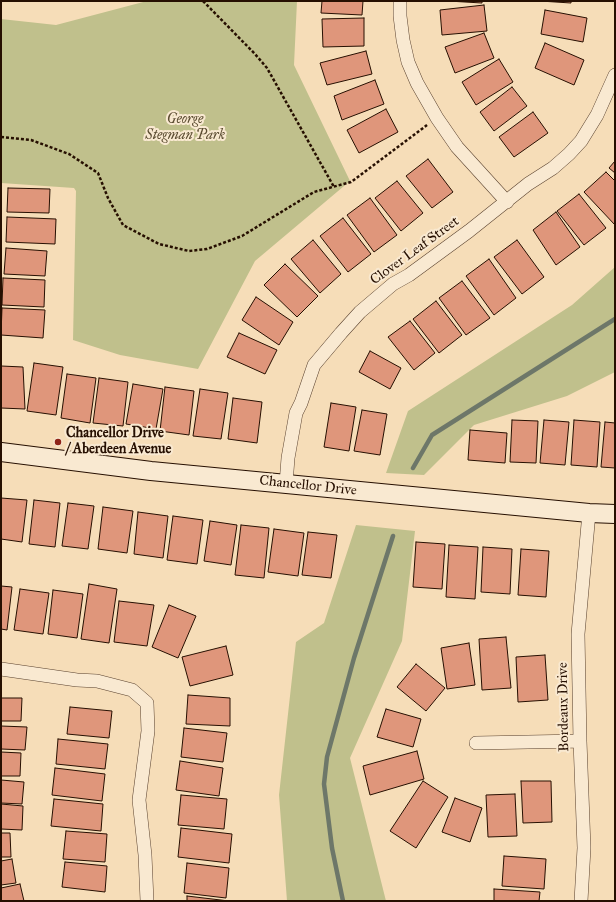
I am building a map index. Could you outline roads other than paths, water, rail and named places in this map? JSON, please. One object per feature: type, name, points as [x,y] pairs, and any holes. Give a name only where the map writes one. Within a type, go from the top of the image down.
[{"type":"street","points":[[400,1],[403,40],[408,62],[417,83],[436,118],[457,147],[507,202]]},
{"type":"street","name":"Clover Leaf Street","points":[[286,484],[288,458],[296,413],[314,365],[360,312],[378,296],[469,231],[528,184],[553,168],[581,141],[597,115],[615,75]]},
{"type":"street","name":"Chancellor Drive","points":[[1,452],[151,471],[589,514],[615,514]]},
{"type":"street","name":"Bordeaux Drive","points":[[581,901],[584,848],[578,634],[589,514]]},
{"type":"street","points":[[1,669],[77,680],[97,681],[132,690],[147,703],[148,731],[139,800],[145,855],[147,901]]},
{"type":"street","points":[[476,743],[580,741]]},
{"type":"waterway","points":[[413,468],[432,435],[615,319]]},
{"type":"waterway","points":[[343,901],[332,848],[324,784],[327,757],[354,658],[393,536]]},
{"type":"place","name":"Chancellor Drive / Aberdeen Avenue","points":[[58,442]]},
{"type":"park label","name":"George Stegman Park","points":[[185,128]]}]
